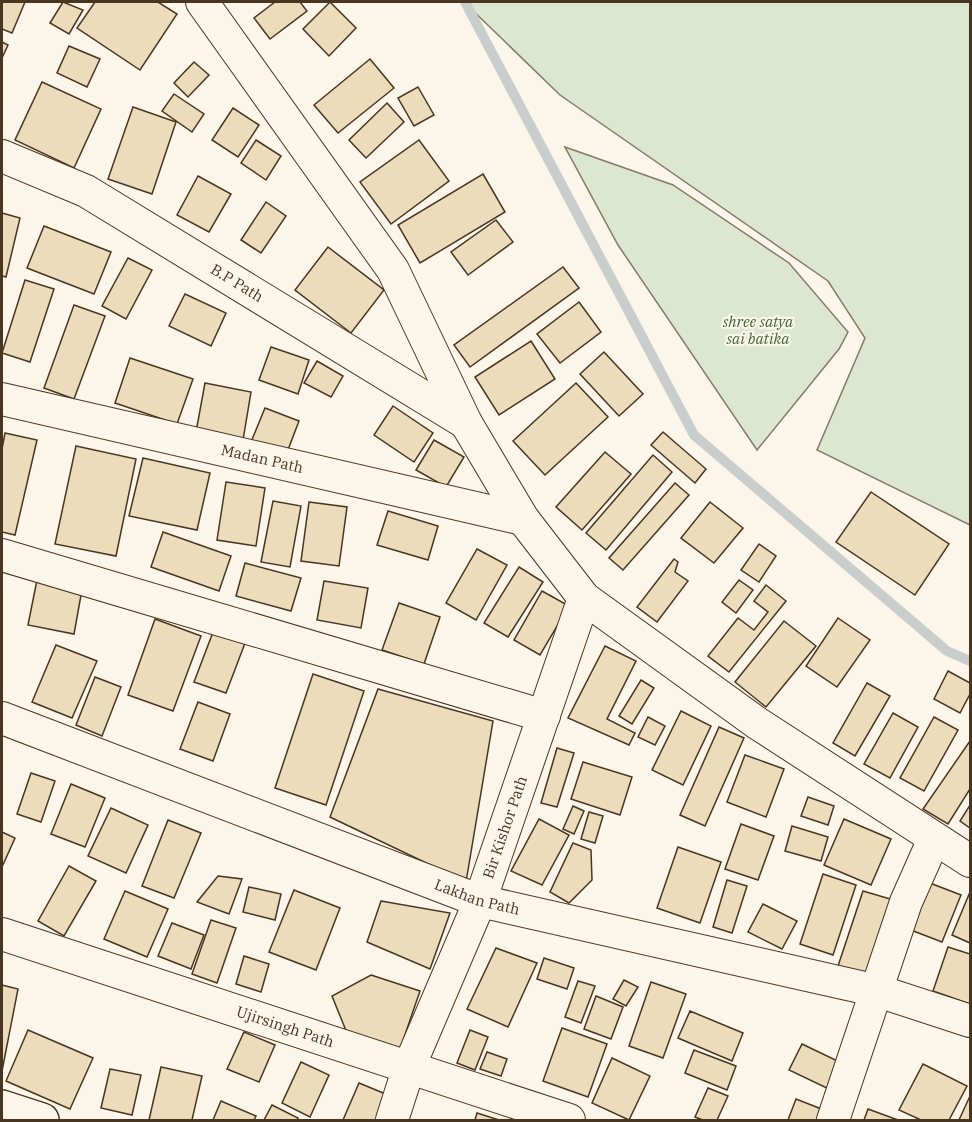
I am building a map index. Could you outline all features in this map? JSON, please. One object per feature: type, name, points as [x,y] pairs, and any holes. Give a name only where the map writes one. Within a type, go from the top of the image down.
[{"type":"street","points":[[202,2],[393,270],[466,423],[523,519],[584,598],[758,723],[970,861]]},
{"type":"street","name":"B.P Path","points":[[2,156],[86,191],[466,423]]},
{"type":"street","name":"Madan Path","points":[[2,399],[523,519]]},
{"type":"street","points":[[2,555],[544,716]]},
{"type":"street","name":"Bir Kishor Path","points":[[392,1120],[409,1067],[480,901],[584,598]]},
{"type":"street","name":"Lakhan Path","points":[[2,718],[480,901],[878,991],[970,1021]]},
{"type":"street","points":[[833,1120],[906,902],[934,839]]},
{"type":"street","name":"Ujirsingh Path","points":[[2,934],[569,1120]]},
{"type":"street","points":[[2,1107],[35,1119]]},
{"type":"green space","points":[[464,2],[970,2],[970,525],[817,450],[865,338],[828,281],[560,95]]},
{"type":"green space","name":"shree satya sai batika","points":[[565,147],[673,185],[789,263],[848,332],[839,349],[757,450],[618,245]]},
{"type":"building","points":[[2,2],[25,2],[12,33],[2,29]]},
{"type":"building","points":[[63,2],[83,10],[69,34],[50,23]]},
{"type":"building","points":[[95,2],[158,2],[177,14],[140,70],[77,28]]},
{"type":"building","points":[[275,2],[300,2],[307,11],[270,39],[254,18]]},
{"type":"building","points":[[330,2],[356,28],[329,56],[303,29]]},
{"type":"building","points":[[2,42],[8,45],[2,58]]},
{"type":"building","points":[[69,46],[100,59],[87,87],[57,73]]},
{"type":"building","points":[[370,59],[394,88],[338,133],[314,105]]},
{"type":"building","points":[[194,62],[209,75],[188,97],[174,83]]},
{"type":"building","points":[[42,82],[101,109],[74,168],[15,140]]},
{"type":"building","points":[[418,87],[434,115],[414,126],[398,98]]},
{"type":"building","points":[[174,94],[204,114],[192,132],[162,111]]},
{"type":"building","points":[[387,103],[404,122],[366,158],[349,140]]},
{"type":"building","points":[[133,107],[176,122],[152,194],[108,179]]},
{"type":"building","points":[[233,108],[259,125],[238,157],[212,140]]},
{"type":"building","points":[[256,140],[281,156],[266,180],[241,163]]},
{"type":"building","points":[[419,140],[449,181],[391,224],[360,182]]},
{"type":"building","points":[[483,174],[505,212],[420,263],[398,225]]},
{"type":"building","points":[[198,176],[231,194],[209,232],[177,215]]},
{"type":"building","points":[[266,202],[286,216],[261,253],[241,240]]},
{"type":"building","points":[[2,213],[20,218],[6,277],[2,276]]},
{"type":"building","points":[[496,220],[513,242],[468,275],[451,252]]},
{"type":"building","points":[[44,226],[111,252],[94,294],[27,268]]},
{"type":"building","points":[[328,247],[384,290],[351,333],[295,290]]},
{"type":"building","points":[[128,258],[152,270],[126,319],[102,306]]},
{"type":"building","points":[[563,267],[579,288],[470,367],[454,345]]},
{"type":"building","points":[[25,280],[54,289],[30,362],[2,353]]},
{"type":"building","points":[[185,294],[226,313],[211,346],[169,326]]},
{"type":"building","points":[[579,302],[601,332],[560,363],[537,334]]},
{"type":"building","points":[[74,305],[105,316],[74,399],[44,388]]},
{"type":"building","points":[[531,341],[555,379],[499,415],[475,377]]},
{"type":"building","points":[[271,347],[309,360],[298,394],[259,380]]},
{"type":"building","points":[[604,352],[643,394],[619,416],[580,374]]},
{"type":"building","points":[[130,358],[193,379],[177,424],[115,403]]},
{"type":"building","points":[[317,361],[343,376],[331,397],[304,383]]},
{"type":"building","points":[[205,383],[251,392],[243,440],[196,432]]},
{"type":"building","points":[[576,383],[608,417],[545,475],[513,441]]},
{"type":"building","points":[[393,406],[433,433],[414,462],[374,435]]},
{"type":"building","points":[[265,408],[299,421],[286,455],[251,442]]},
{"type":"building","points":[[663,432],[706,469],[695,483],[651,445]]},
{"type":"building","points":[[5,433],[37,440],[15,535],[2,532],[2,449]]},
{"type":"building","points":[[434,440],[464,457],[446,487],[416,470]]},
{"type":"building","points":[[76,446],[136,459],[116,556],[55,544]]},
{"type":"building","points":[[605,452],[631,474],[582,530],[556,507]]},
{"type":"building","points":[[653,455],[672,472],[606,550],[586,533]]},
{"type":"building","points":[[143,458],[210,473],[197,530],[129,516]]},
{"type":"building","points":[[226,482],[265,488],[256,546],[217,540]]},
{"type":"building","points":[[675,483],[689,495],[623,570],[609,558]]},
{"type":"building","points":[[871,492],[949,544],[915,595],[836,542]]},
{"type":"building","points":[[273,501],[301,506],[290,567],[261,562]]},
{"type":"building","points":[[309,502],[347,507],[339,566],[301,561]]},
{"type":"building","points":[[710,502],[743,528],[714,563],[681,538]]},
{"type":"building","points":[[388,511],[438,526],[428,560],[377,545]]},
{"type":"building","points":[[163,532],[231,556],[219,591],[151,567]]},
{"type":"building","points":[[759,544],[776,556],[759,582],[741,570]]},
{"type":"building","points":[[477,549],[507,565],[476,620],[446,603]]},
{"type":"building","points":[[674,559],[678,562],[675,572],[688,581],[657,622],[637,607]]},
{"type":"building","points":[[245,563],[301,578],[291,611],[236,596]]},
{"type":"building","points":[[519,567],[543,582],[508,637],[484,623]]},
{"type":"building","points":[[38,575],[83,584],[74,634],[28,625]]},
{"type":"building","points":[[739,580],[753,590],[736,613],[722,602]]},
{"type":"building","points":[[324,581],[368,588],[361,628],[317,620]]},
{"type":"building","points":[[766,585],[786,601],[729,672],[708,656],[738,618],[754,630],[768,612],[754,601]]},
{"type":"building","points":[[542,591],[569,606],[540,655],[514,640]]},
{"type":"building","points":[[399,603],[440,617],[424,664],[382,650]]},
{"type":"building","points":[[838,618],[870,640],[837,687],[806,666]]},
{"type":"building","points":[[155,619],[201,636],[173,711],[128,695]]},
{"type":"building","points":[[784,621],[816,646],[766,707],[735,682]]},
{"type":"building","points":[[215,627],[247,638],[226,693],[194,682]]},
{"type":"building","points":[[56,645],[97,661],[72,718],[32,702]]},
{"type":"building","points":[[605,646],[636,661],[607,719],[635,733],[629,745],[568,718]]},
{"type":"building","points":[[948,671],[970,683],[970,694],[960,713],[934,699]]},
{"type":"building","points":[[313,674],[364,691],[326,805],[275,788]]},
{"type":"building","points":[[95,677],[121,687],[102,736],[76,725]]},
{"type":"building","points":[[641,680],[654,688],[632,724],[619,716]]},
{"type":"building","points":[[867,683],[890,696],[855,756],[833,743]]},
{"type":"building","points":[[378,689],[493,721],[466,882],[330,817]]},
{"type":"building","points":[[198,702],[230,714],[213,761],[180,749]]},
{"type":"building","points":[[681,711],[711,726],[683,785],[652,770]]},
{"type":"building","points":[[893,713],[918,727],[890,778],[864,764]]},
{"type":"building","points":[[648,717],[665,726],[655,745],[638,737]]},
{"type":"building","points":[[934,717],[958,730],[924,791],[900,778]]},
{"type":"building","points":[[719,727],[744,738],[705,826],[680,815]]},
{"type":"building","points":[[970,741],[970,789],[948,824],[923,809]]},
{"type":"building","points":[[557,748],[574,753],[557,807],[541,803]]},
{"type":"building","points":[[745,755],[784,769],[766,817],[727,802]]},
{"type":"building","points":[[583,762],[632,777],[620,815],[571,799]]},
{"type":"building","points":[[31,773],[55,781],[41,822],[17,814]]},
{"type":"building","points":[[71,784],[105,798],[85,847],[51,834]]},
{"type":"building","points":[[808,797],[834,806],[828,825],[801,816]]},
{"type":"building","points":[[970,805],[970,828],[960,821]]},
{"type":"building","points":[[573,806],[584,811],[574,834],[563,829]]},
{"type":"building","points":[[111,808],[148,825],[126,873],[88,856]]},
{"type":"building","points":[[589,812],[603,816],[595,843],[581,839]]},
{"type":"building","points":[[539,819],[569,835],[542,885],[511,871]]},
{"type":"building","points":[[844,819],[891,839],[871,885],[824,865]]},
{"type":"building","points":[[168,820],[201,833],[174,898],[142,886]]},
{"type":"building","points":[[741,824],[774,836],[758,880],[725,869]]},
{"type":"building","points":[[792,826],[828,837],[821,861],[785,851]]},
{"type":"building","points":[[2,832],[15,838],[2,867]]},
{"type":"building","points":[[573,843],[591,850],[592,880],[569,903],[550,892]]},
{"type":"building","points":[[678,847],[721,862],[700,923],[657,908]]},
{"type":"building","points":[[69,866],[96,881],[64,936],[38,921]]},
{"type":"building","points":[[823,874],[856,885],[833,955],[800,944]]},
{"type":"building","points":[[218,876],[242,879],[229,914],[197,902]]},
{"type":"building","points":[[727,880],[747,886],[732,933],[713,927]]},
{"type":"building","points":[[922,880],[961,895],[942,942],[903,927]]},
{"type":"building","points":[[249,887],[281,894],[275,920],[243,912]]},
{"type":"building","points":[[294,890],[340,908],[316,970],[269,952]]},
{"type":"building","points":[[125,891],[168,909],[147,957],[104,939]]},
{"type":"building","points":[[863,891],[897,901],[872,977],[838,966]]},
{"type":"building","points":[[970,892],[970,943],[952,935]]},
{"type":"building","points":[[381,901],[450,913],[430,969],[367,942]]},
{"type":"building","points":[[763,904],[797,921],[782,949],[748,932]]},
{"type":"building","points":[[211,920],[236,928],[217,983],[192,974]]},
{"type":"building","points":[[172,923],[204,935],[191,969],[158,956]]},
{"type":"building","points":[[948,947],[970,954],[970,1004],[933,991]]},
{"type":"building","points":[[496,948],[537,963],[508,1027],[467,1009]]},
{"type":"building","points":[[244,956],[269,964],[261,992],[236,984]]},
{"type":"building","points":[[544,958],[574,968],[567,989],[537,979]]},
{"type":"building","points":[[371,975],[420,991],[398,1055],[349,1038],[332,996]]},
{"type":"building","points":[[624,980],[638,987],[626,1006],[613,999]]},
{"type":"building","points":[[578,981],[595,986],[581,1023],[565,1017]]},
{"type":"building","points":[[651,982],[686,994],[663,1058],[629,1046]]},
{"type":"building","points":[[2,985],[18,989],[2,1071]]},
{"type":"building","points":[[596,996],[623,1007],[611,1039],[584,1029]]},
{"type":"building","points":[[690,1011],[743,1033],[732,1061],[678,1038]]},
{"type":"building","points":[[562,1028],[607,1044],[588,1097],[543,1081]]},
{"type":"building","points":[[28,1030],[93,1058],[70,1109],[6,1081]]},
{"type":"building","points":[[470,1030],[488,1037],[475,1070],[457,1063]]},
{"type":"building","points":[[244,1032],[275,1045],[259,1082],[227,1069]]},
{"type":"building","points":[[802,1044],[846,1065],[833,1091],[789,1070]]},
{"type":"building","points":[[694,1050],[736,1066],[727,1090],[685,1073]]},
{"type":"building","points":[[487,1052],[507,1059],[501,1076],[480,1069]]},
{"type":"building","points":[[612,1058],[650,1076],[629,1120],[592,1103]]},
{"type":"building","points":[[301,1062],[329,1075],[310,1117],[282,1103]]},
{"type":"building","points":[[923,1064],[967,1086],[949,1120],[921,1120],[899,1110]]},
{"type":"building","points":[[161,1067],[202,1076],[192,1120],[149,1120]]},
{"type":"building","points":[[110,1069],[141,1075],[132,1115],[101,1108]]},
{"type":"building","points":[[359,1083],[388,1095],[377,1120],[343,1120]]},
{"type":"building","points":[[708,1088],[728,1096],[717,1120],[703,1120],[695,1117]]},
{"type":"building","points":[[970,1096],[970,1120],[959,1120]]},
{"type":"building","points":[[796,1099],[824,1110],[820,1120],[788,1120]]},
{"type":"building","points":[[221,1101],[256,1116],[254,1120],[213,1120]]},
{"type":"building","points":[[272,1105],[298,1118],[297,1120],[264,1120]]},
{"type":"building","points":[[868,1109],[898,1120],[864,1120]]},
{"type":"building","points":[[477,1113],[499,1120],[475,1120]]},
{"type":"waterway","points":[[465,2],[694,435],[947,651],[970,661]]}]
